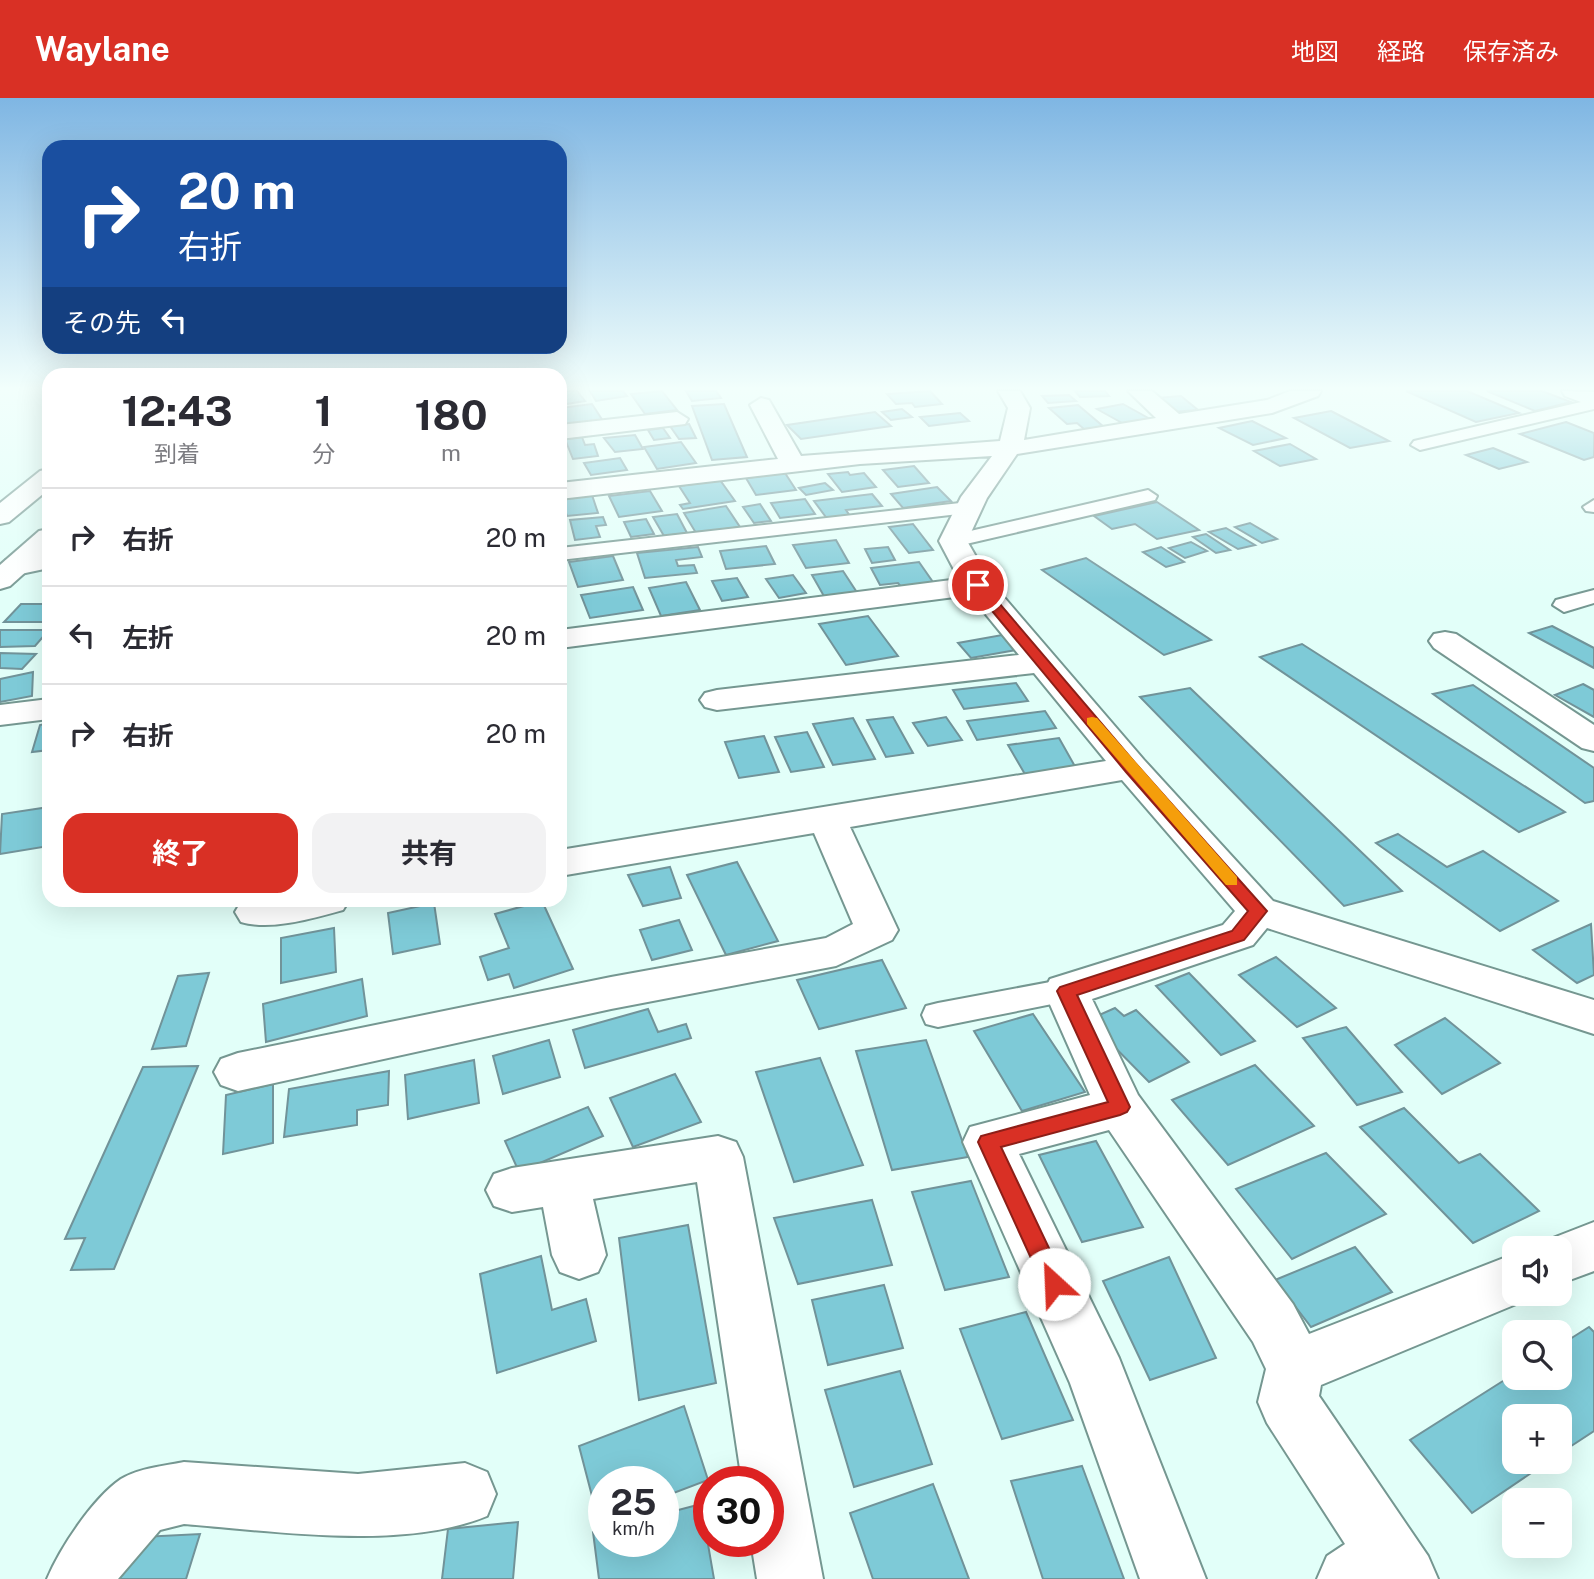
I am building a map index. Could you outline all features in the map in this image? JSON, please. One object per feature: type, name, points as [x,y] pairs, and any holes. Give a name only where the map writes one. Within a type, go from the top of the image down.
[{"type":"street","points":[[791,460],[794,465]]},
{"type":"street","points":[[567,484],[856,460]]},
{"type":"street","points":[[1002,460],[969,508],[953,541],[978,585],[1131,768],[1258,911],[1594,1017]]},
{"type":"street","points":[[0,516],[42,482]]},
{"type":"street","points":[[8,573],[42,543]]},
{"type":"street","points":[[8,573],[42,562]]},
{"type":"street","points":[[567,638],[978,585]]},
{"type":"street","points":[[1445,641],[1594,741]]},
{"type":"street","points":[[717,700],[1042,662]]},
{"type":"street","points":[[0,715],[42,707]]},
{"type":"street","points":[[567,862],[828,821],[1131,768]]},
{"type":"street","points":[[238,1072],[611,993],[836,951],[877,930],[828,821]]},
{"type":"street","points":[[256,912],[286,907]]},
{"type":"street","points":[[1258,911],[1238,935],[1066,991],[1120,1107],[1273,1323],[1296,1367],[1288,1402],[1381,1571]]},
{"type":"street","points":[[1120,1107],[988,1142],[1098,1378],[1173,1579]]},
{"type":"street","points":[[579,1255],[538,1186],[718,1157],[790,1579]]},
{"type":"street","points":[[1572,1255],[1594,1246]]},
{"type":"street","points":[[1296,1367],[1502,1284]]},
{"type":"street","points":[[80,1579],[100,1548],[143,1502],[184,1493],[358,1506],[465,1494]]},
{"type":"lane","points":[[953,541],[1148,496]]},
{"type":"lane","points":[[567,553],[969,508]]},
{"type":"lane","points":[[1564,604],[1594,596]]},
{"type":"lane","points":[[938,1015],[1066,991]]},
{"type":"building","points":[[621,460],[627,470],[591,475],[584,463]]},
{"type":"building","points":[[652,460],[694,460],[696,463],[657,469]]},
{"type":"building","points":[[1270,460],[1310,460],[1280,466]]},
{"type":"building","points":[[1478,460],[1527,462],[1499,469]]},
{"type":"building","points":[[914,466],[929,483],[898,487],[883,470]]},
{"type":"building","points":[[848,472],[850,475],[864,473],[876,487],[842,492],[828,474]]},
{"type":"building","points":[[785,473],[796,490],[756,495],[746,478]]},
{"type":"building","points":[[720,480],[735,501],[683,509],[680,505],[690,503],[679,486]]},
{"type":"building","points":[[825,483],[833,490],[806,495],[799,488]]},
{"type":"building","points":[[937,487],[951,501],[903,508],[891,494]]},
{"type":"building","points":[[650,491],[662,511],[619,517],[609,496]]},
{"type":"building","points":[[872,494],[882,506],[846,510],[850,516],[828,520],[814,501]]},
{"type":"building","points":[[592,495],[598,513],[567,516],[567,497]]},
{"type":"building","points":[[805,499],[815,514],[780,518],[771,503]]},
{"type":"building","points":[[1157,502],[1199,530],[1157,539],[1135,524],[1112,529],[1094,516]]},
{"type":"building","points":[[760,504],[771,521],[754,523],[743,507]]},
{"type":"building","points":[[726,506],[740,527],[696,533],[684,513]]},
{"type":"building","points":[[677,514],[687,533],[664,536],[653,517]]},
{"type":"building","points":[[603,517],[606,525],[596,526],[600,537],[575,540],[570,520]]},
{"type":"building","points":[[646,519],[654,534],[631,537],[624,522]]},
{"type":"building","points":[[1250,523],[1277,539],[1262,543],[1235,527]]},
{"type":"building","points":[[913,524],[933,550],[909,553],[889,527]]},
{"type":"building","points":[[1226,528],[1255,545],[1238,549],[1209,532]]},
{"type":"building","points":[[1206,534],[1230,550],[1216,553],[1193,537]]},
{"type":"building","points":[[836,540],[849,563],[806,568],[793,545]]},
{"type":"building","points":[[1191,542],[1207,551],[1185,558],[1169,548]]},
{"type":"building","points":[[766,546],[775,564],[726,569],[720,551]]},
{"type":"building","points":[[698,547],[702,557],[676,560],[678,566],[694,565],[697,573],[645,578],[637,553]]},
{"type":"building","points":[[888,547],[895,560],[872,563],[865,549]]},
{"type":"building","points":[[1161,547],[1184,562],[1166,567],[1143,552]]},
{"type":"building","points":[[613,556],[623,580],[578,587],[569,562]]},
{"type":"building","points":[[1086,558],[1211,640],[1164,655],[1042,570]]},
{"type":"building","points":[[919,562],[935,585],[903,589],[898,583],[880,585],[871,568]]},
{"type":"building","points":[[843,571],[858,594],[825,598],[812,575]]},
{"type":"building","points":[[793,575],[806,593],[779,598],[766,579]]},
{"type":"building","points":[[737,578],[748,597],[722,601],[712,581]]},
{"type":"building","points":[[686,582],[700,610],[661,616],[649,588]]},
{"type":"building","points":[[633,587],[643,610],[590,618],[581,595]]},
{"type":"building","points":[[21,604],[42,604],[42,622],[4,622]]},
{"type":"building","points":[[868,616],[898,656],[846,665],[819,624]]},
{"type":"building","points":[[1552,626],[1594,648],[1594,668],[1529,633]]},
{"type":"building","points":[[0,630],[42,630],[42,638],[35,646],[0,647]]},
{"type":"building","points":[[1002,635],[1016,650],[971,658],[958,643]]},
{"type":"building","points":[[1302,644],[1565,812],[1519,832],[1260,657]]},
{"type":"building","points":[[0,653],[36,654],[22,669],[0,668]]},
{"type":"building","points":[[33,672],[32,696],[0,702],[0,679]]},
{"type":"building","points":[[1016,683],[1028,701],[964,709],[953,690]]},
{"type":"building","points":[[1583,684],[1594,690],[1594,717],[1555,695]]},
{"type":"building","points":[[1473,685],[1594,768],[1594,801],[1585,803],[1433,694]]},
{"type":"building","points":[[1190,688],[1402,891],[1344,906],[1140,697]]},
{"type":"building","points":[[1045,711],[1056,728],[977,740],[967,721]]},
{"type":"building","points":[[893,717],[913,753],[886,757],[867,720]]},
{"type":"building","points":[[946,717],[962,740],[928,746],[913,723]]},
{"type":"building","points":[[853,718],[875,759],[833,765],[813,724]]},
{"type":"building","points":[[40,725],[42,751],[32,752]]},
{"type":"building","points":[[807,732],[824,767],[791,772],[775,737]]},
{"type":"building","points":[[764,736],[779,772],[739,778],[725,742]]},
{"type":"building","points":[[1059,738],[1077,770],[1026,776],[1008,745]]},
{"type":"building","points":[[42,808],[42,847],[0,854],[2,814]]},
{"type":"building","points":[[1398,834],[1447,867],[1483,851],[1558,901],[1500,931],[1376,843]]},
{"type":"building","points":[[737,862],[778,941],[726,955],[687,875]]},
{"type":"building","points":[[670,867],[681,898],[643,906],[628,875]]},
{"type":"building","points":[[416,907],[435,907],[440,944],[393,954],[388,913]]},
{"type":"building","points":[[520,907],[545,907],[573,969],[514,988],[509,974],[488,980],[480,957],[509,948],[495,914]]},
{"type":"building","points":[[679,920],[692,950],[652,960],[640,930]]},
{"type":"building","points":[[1591,924],[1594,975],[1577,983],[1533,950]]},
{"type":"building","points":[[334,928],[336,972],[281,983],[281,938]]},
{"type":"building","points":[[1276,957],[1336,1008],[1297,1027],[1239,975]]},
{"type":"building","points":[[882,960],[906,1008],[819,1029],[797,980]]},
{"type":"building","points":[[209,973],[186,1046],[152,1049],[178,976]]},
{"type":"building","points":[[1189,973],[1255,1041],[1221,1055],[1156,986]]},
{"type":"building","points":[[362,979],[367,1016],[266,1042],[263,1004]]},
{"type":"building","points":[[1115,1008],[1124,1016],[1136,1010],[1189,1062],[1149,1082],[1088,1020]]},
{"type":"building","points":[[648,1009],[658,1032],[686,1024],[691,1038],[585,1068],[573,1030]]},
{"type":"building","points":[[1033,1014],[1085,1092],[1022,1111],[974,1031]]},
{"type":"building","points":[[1445,1018],[1500,1063],[1442,1094],[1395,1045]]},
{"type":"building","points":[[1346,1027],[1402,1092],[1357,1105],[1303,1038]]},
{"type":"building","points":[[549,1040],[560,1077],[503,1094],[493,1056]]},
{"type":"building","points":[[926,1040],[968,1157],[892,1170],[856,1051]]},
{"type":"building","points":[[820,1058],[863,1165],[794,1182],[756,1072]]},
{"type":"building","points":[[474,1060],[479,1103],[408,1119],[405,1075]]},
{"type":"building","points":[[1255,1065],[1314,1126],[1228,1165],[1172,1100]]},
{"type":"building","points":[[198,1066],[114,1269],[71,1270],[85,1238],[65,1239],[143,1067]]},
{"type":"building","points":[[389,1071],[388,1105],[357,1110],[357,1125],[284,1137],[289,1089]]},
{"type":"building","points":[[675,1074],[701,1122],[633,1147],[610,1098]]},
{"type":"building","points":[[273,1084],[273,1143],[223,1154],[226,1095]]},
{"type":"building","points":[[588,1107],[603,1136],[519,1172],[505,1141]]},
{"type":"building","points":[[1404,1108],[1459,1163],[1480,1154],[1539,1211],[1473,1243],[1360,1127]]},
{"type":"building","points":[[1096,1141],[1143,1227],[1082,1242],[1039,1155]]},
{"type":"building","points":[[1326,1153],[1386,1214],[1292,1259],[1236,1189]]},
{"type":"building","points":[[971,1181],[1009,1277],[945,1290],[912,1192]]},
{"type":"building","points":[[872,1200],[892,1265],[798,1284],[774,1218]]},
{"type":"building","points":[[688,1225],[716,1383],[639,1400],[619,1238]]},
{"type":"building","points":[[1355,1247],[1392,1292],[1311,1327],[1275,1280]]},
{"type":"building","points":[[541,1256],[552,1310],[586,1299],[596,1341],[497,1373],[480,1274]]},
{"type":"building","points":[[1169,1257],[1216,1358],[1150,1380],[1103,1281]]},
{"type":"building","points":[[884,1285],[903,1348],[828,1365],[812,1300]]},
{"type":"building","points":[[1026,1312],[1073,1420],[1002,1439],[960,1329]]},
{"type":"building","points":[[1589,1327],[1594,1332],[1594,1431],[1572,1445],[1572,1404],[1502,1404],[1502,1474],[1530,1474],[1509,1488],[1502,1488],[1502,1493],[1472,1513],[1410,1440],[1502,1382],[1502,1390],[1572,1390],[1572,1338]]},
{"type":"building","points":[[900,1371],[932,1464],[854,1487],[825,1390]]},
{"type":"building","points":[[684,1406],[703,1466],[693,1466],[693,1486],[679,1491],[679,1466],[588,1466],[588,1481],[579,1446]]},
{"type":"building","points":[[1082,1466],[1124,1579],[1043,1579],[1011,1481]]},
{"type":"building","points":[[933,1484],[969,1579],[873,1579],[850,1513]]},
{"type":"building","points":[[693,1506],[693,1557],[710,1557],[714,1579],[599,1579],[596,1557],[679,1557],[679,1510]]},
{"type":"building","points":[[518,1522],[513,1579],[442,1579],[448,1529]]},
{"type":"building","points":[[200,1534],[186,1579],[108,1579],[122,1538]]},
{"type":"slow traffic","points":[[1092,721],[1232,881]]},
{"type":"route","points":[[978,585],[1131,768],[1258,911],[1238,935],[1066,991],[1120,1107],[988,1142],[1054,1284]]}]
